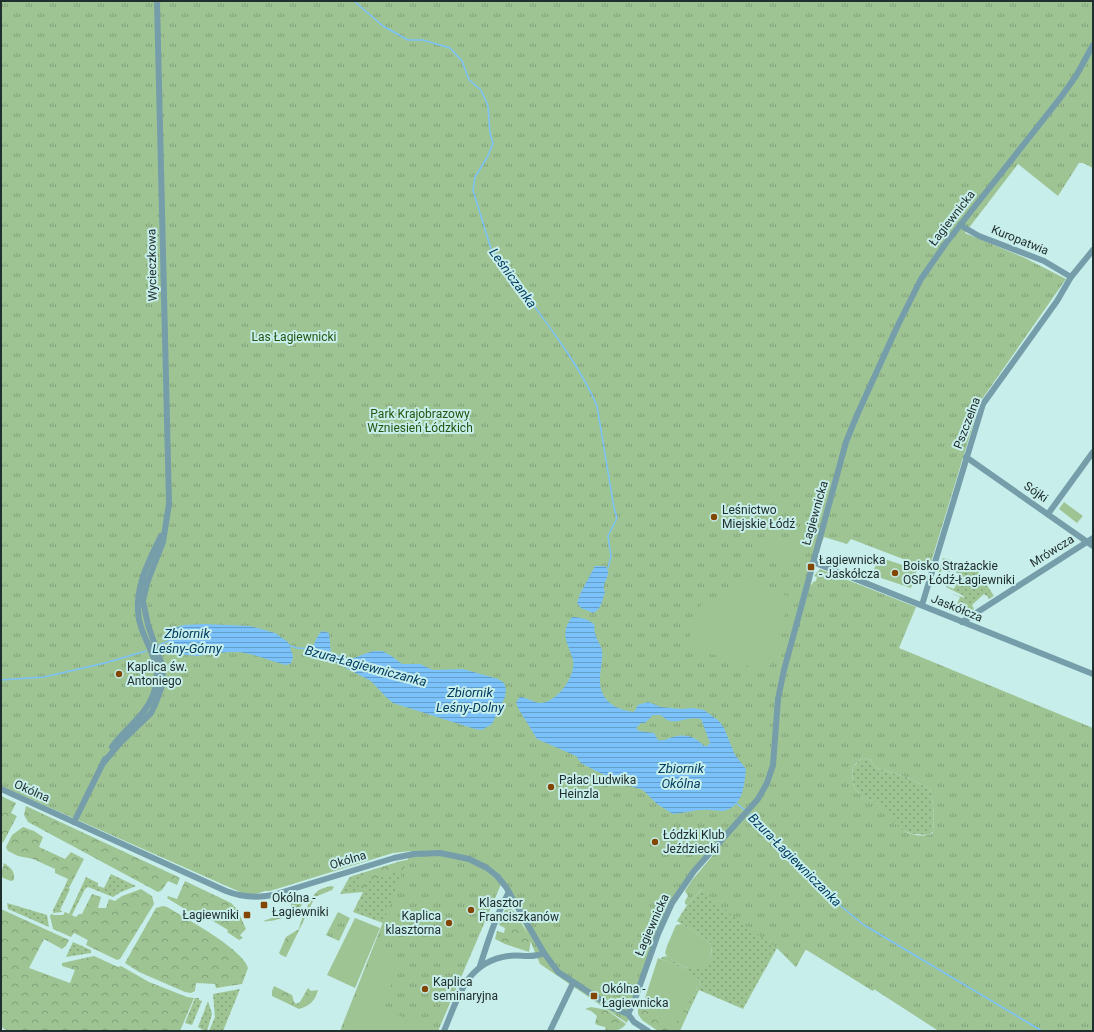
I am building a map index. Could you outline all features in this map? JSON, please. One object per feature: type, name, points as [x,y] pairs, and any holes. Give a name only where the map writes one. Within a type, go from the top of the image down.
[{"type":"street","name":"Wycieczkowa","points":[[74,822],[116,741],[144,712],[156,687],[157,674],[155,661],[140,622],[138,600],[142,579],[165,529],[168,515],[169,490],[157,1]]},
{"type":"street","name":"Łagiewnicka","points":[[628,1014],[634,1002],[658,934],[672,903],[694,871],[743,817],[764,790],[770,776],[774,755],[776,713],[780,685],[846,442],[915,290],[935,258],[1076,76],[1093,45]]},
{"type":"street","name":"Kuropatwia","points":[[960,225],[979,236],[1044,261],[1071,277]]},
{"type":"street","name":"Pszczelna","points":[[922,606],[983,404],[1056,302],[1071,277],[1093,250]]},
{"type":"street","points":[[1048,514],[1093,452]]},
{"type":"street","name":"Sójki","points":[[966,457],[1091,542]]},
{"type":"street","name":"Mrówcza","points":[[962,622],[1091,542]]},
{"type":"street","name":"Jaskółcza","points":[[813,562],[1093,674]]},
{"type":"street","name":"Okólna","points":[[1,789],[226,891],[245,896],[273,895],[398,857],[414,854],[428,853],[458,856],[480,864],[494,872],[501,880],[554,968],[573,983],[613,1008],[628,1014],[634,1022],[648,1031]]},
{"type":"street","points":[[444,1031],[465,983],[480,966],[492,932],[509,892]]},
{"type":"street","points":[[480,966],[503,957],[534,957],[544,953]]},
{"type":"street","points":[[550,1031],[573,983]]},
{"type":"green space","name":"Las Łagiewnicki","points":[[1,1],[1093,1],[1093,168],[1083,163],[1079,163],[1058,196],[1018,164],[965,233],[1025,258],[1066,279],[980,402],[929,569],[851,539],[847,544],[824,537],[819,549],[811,584],[812,585],[813,582],[816,581],[817,577],[814,576],[820,569],[916,607],[899,648],[1093,728],[1093,1031],[939,1031],[874,989],[873,991],[806,949],[796,967],[777,948],[737,920],[702,889],[687,905],[685,904],[688,896],[685,891],[692,880],[714,854],[713,853],[667,906],[627,1023],[540,964],[507,885],[502,882],[438,1031],[340,1031],[411,851],[393,853],[270,891],[249,896],[1,786]],"holes":[[[863,758],[871,760],[874,767],[909,778],[930,789],[934,822],[933,833],[924,836],[908,833],[899,828],[889,812],[879,804],[863,796],[854,788],[852,774],[853,767]]]},
{"type":"green space","points":[[1064,502],[1083,516],[1077,523],[1059,509]]},
{"type":"green space","points":[[768,531],[803,545],[798,562],[770,552],[762,546]]},
{"type":"green space","name":"Boisko Strażackie OSP Łódź-Łagiewniki","points":[[879,557],[917,570],[911,588],[872,575]]},
{"type":"green space","points":[[943,558],[975,567],[994,596],[988,599],[988,597],[984,594],[972,605],[974,609],[967,613],[955,609],[960,597],[950,593],[965,598],[946,587],[947,586],[954,589],[960,574],[955,572],[955,569],[952,568],[948,575],[945,575],[948,567],[944,565],[937,582],[935,583]]},
{"type":"green space","points":[[736,578],[790,597],[768,673],[686,645],[705,595],[727,604]]},
{"type":"green space","points":[[863,758],[871,760],[874,767],[909,778],[930,789],[934,821],[933,832],[928,835],[913,834],[901,830],[878,804],[862,796],[854,788],[852,771],[855,765]]},
{"type":"green space","points":[[1,796],[16,803],[11,813],[17,816],[1,844]]},
{"type":"green space","points":[[26,806],[180,878],[177,885],[168,881],[162,890],[158,892],[28,822],[24,815]]},
{"type":"green space","points":[[23,827],[34,831],[43,837],[39,847],[65,859],[71,852],[84,859],[69,888],[65,886],[68,879],[55,873],[55,869],[33,859],[18,856],[8,851],[6,847],[12,835]]},
{"type":"green space","points":[[419,858],[383,923],[353,912],[363,892],[340,894],[349,878],[352,876],[401,861]]},
{"type":"green space","points":[[418,859],[410,867],[370,881],[362,891],[356,891],[363,878],[371,872],[391,864]]},
{"type":"green space","points":[[4,863],[12,870],[14,880],[11,881],[3,878],[1,875]]},
{"type":"green space","points":[[111,874],[136,886],[113,897],[88,887],[85,889],[72,915],[69,914],[86,877],[98,883],[98,886],[104,888]]},
{"type":"green space","points":[[185,881],[231,903],[237,909],[246,929],[240,935],[243,938],[239,940],[227,932],[228,930],[208,918],[204,921],[167,898],[168,896],[177,899]]},
{"type":"green space","points":[[706,885],[1093,1031],[939,1031],[874,989],[873,991],[805,949],[796,967],[777,948],[743,1009],[699,990],[689,1011],[685,1008],[701,982],[687,971],[661,959],[662,957],[667,956],[676,963],[688,968],[710,960],[712,949],[710,942],[677,921],[687,905]]},
{"type":"green space","points":[[65,886],[70,889],[60,910],[62,912],[53,913],[53,910]]},
{"type":"green space","points":[[331,886],[334,887],[332,890],[315,897],[286,957],[281,955],[279,953],[286,937],[299,929],[304,914],[313,897],[319,890]]},
{"type":"green space","points":[[141,889],[152,896],[154,904],[120,959],[117,960],[86,945],[88,940],[74,933],[71,937],[53,929],[50,916],[51,914],[63,915],[65,912],[76,917],[79,914],[82,914],[92,894],[101,897],[98,908],[106,908],[109,899],[115,901],[122,896]]},
{"type":"green space","points":[[303,897],[301,907],[294,914],[275,920],[263,921],[284,914],[284,912],[291,908],[291,901]]},
{"type":"green space","points":[[7,903],[47,915],[49,927],[8,909]]},
{"type":"green space","points":[[163,906],[212,934],[236,952],[244,960],[248,968],[242,984],[216,988],[215,984],[196,983],[195,991],[191,993],[185,992],[139,972],[125,963],[156,908]]},
{"type":"green space","points":[[1,909],[69,940],[66,946],[62,949],[44,939],[29,968],[70,983],[75,970],[62,966],[62,963],[94,956],[118,967],[121,966],[149,982],[187,997],[194,998],[180,1031],[8,1031],[1,1027]]},
{"type":"green space","points":[[511,909],[515,912],[531,940],[529,952],[495,939],[497,931],[504,933],[505,928],[499,925],[505,910]]},
{"type":"green space","points":[[338,912],[350,918],[339,941],[326,935]]},
{"type":"green space","points":[[355,918],[380,928],[355,988],[327,975]]},
{"type":"green space","points":[[682,924],[710,942],[712,948],[710,960],[703,967],[696,969],[688,968],[676,963],[665,953],[676,925]]},
{"type":"green space","points":[[73,942],[91,950],[91,953],[66,957]]},
{"type":"green space","points":[[375,950],[400,962],[380,1015],[384,1017],[388,1011],[431,1028],[430,1031],[343,1031]]},
{"type":"green space","points":[[658,958],[687,970],[701,982],[683,1013],[669,1028],[654,1018],[643,1004]]},
{"type":"green space","points":[[274,986],[292,995],[296,1004],[300,1002],[308,988],[311,991],[318,990],[312,1002],[299,1009],[272,996]]},
{"type":"green space","points":[[240,989],[223,1031],[209,1031],[215,1017],[213,994]]},
{"type":"green space","points":[[195,998],[199,998],[199,1000],[202,1001],[192,1025],[185,1023]]},
{"type":"green space","points":[[208,1001],[212,1014],[207,1031],[203,1031],[198,1027]]},
{"type":"green space","points":[[640,1003],[643,1004],[647,1011],[681,1015],[685,1008],[689,1011],[680,1031],[658,1031],[642,1020],[638,1014]]},
{"type":"green space","points":[[591,1007],[607,1010],[626,1024],[615,1031],[606,1031],[605,1027],[595,1023],[597,1016],[591,1011],[585,1009]]},
{"type":"water","points":[[595,566],[605,566],[608,576],[604,585],[605,592],[601,604],[593,613],[581,608],[577,603],[580,594]]},
{"type":"water","name":"Zbiornik Okólna","points":[[572,617],[578,617],[594,624],[595,632],[602,651],[600,686],[602,693],[610,703],[621,709],[634,712],[638,705],[648,702],[661,707],[682,709],[692,708],[704,710],[719,721],[724,728],[735,755],[746,769],[743,789],[734,806],[722,811],[701,810],[673,814],[657,804],[643,790],[624,784],[596,771],[581,763],[576,756],[537,739],[518,708],[516,702],[520,697],[538,703],[547,702],[564,688],[572,674],[573,667],[573,660],[565,634],[568,623]],"holes":[[[653,715],[661,715],[670,721],[695,718],[701,719],[710,743],[707,746],[704,746],[694,738],[682,735],[664,740],[658,740],[654,733],[639,731],[636,728],[641,723],[645,723]]]},
{"type":"water","name":"Zbiornik Leśny-Górny","points":[[204,624],[250,626],[275,633],[288,642],[293,656],[292,661],[290,664],[285,665],[240,652],[197,656],[178,654],[169,643],[167,635],[168,629],[184,625]]},
{"type":"water","name":"Zbiornik Leśny-Dolny","points":[[322,631],[329,633],[331,653],[351,659],[373,651],[382,651],[402,664],[420,664],[433,670],[463,669],[498,679],[504,683],[506,689],[505,697],[492,724],[482,730],[393,703],[371,681],[311,650],[318,635]]},
{"type":"waterway","name":"Leśniczanka","points":[[354,1],[383,26],[408,40],[423,40],[450,48],[462,61],[469,80],[481,90],[488,106],[490,133],[493,143],[488,156],[475,177],[473,190],[491,249],[571,358],[597,406],[617,518],[608,536],[611,556],[608,568]]},
{"type":"waterway","name":"Bzura-Łagiewniczanka","points":[[159,645],[168,641]]},
{"type":"waterway","name":"Bzura-Łagiewniczanka","points":[[288,645],[297,648],[312,649]]},
{"type":"waterway","name":"Bzura-Łagiewniczanka","points":[[1,680],[44,677],[105,663],[146,651]]},
{"type":"waterway","name":"Bzura-Łagiewniczanka","points":[[736,803],[746,811]]},
{"type":"waterway","name":"Bzura-Łagiewniczanka","points":[[749,813],[831,898],[864,925],[1042,1031]]},
{"type":"place","name":"Leśnictwo Miejskie Łódź","points":[[714,517]]},
{"type":"place","name":"Łagiewnicka - Jaskółcza","points":[[811,567]]},
{"type":"place","name":"Boisko Strażackie OSP Łódź-Łagiewniki","points":[[895,573]]},
{"type":"place","name":"Kaplica św. Antoniego","points":[[119,674]]},
{"type":"place","name":"Pałac Ludwika Heinzla","points":[[551,787]]},
{"type":"place","name":"Łódzki Klub Jeździecki","points":[[655,842]]},
{"type":"place","name":"Okólna - Łagiewniki","points":[[264,905]]},
{"type":"place","name":"Klasztor Franciszkanów","points":[[471,910]]},
{"type":"place","name":"Łagiewniki","points":[[247,915]]},
{"type":"place","name":"Kaplica klasztorna","points":[[449,923]]},
{"type":"place","name":"Kaplica seminaryjna","points":[[425,989]]},
{"type":"place","name":"Okólna - Łagiewnicka","points":[[594,996]]},
{"type":"park label","name":"Park Krajobrazowy Wzniesień Łódzkich","points":[[420,421]]}]
